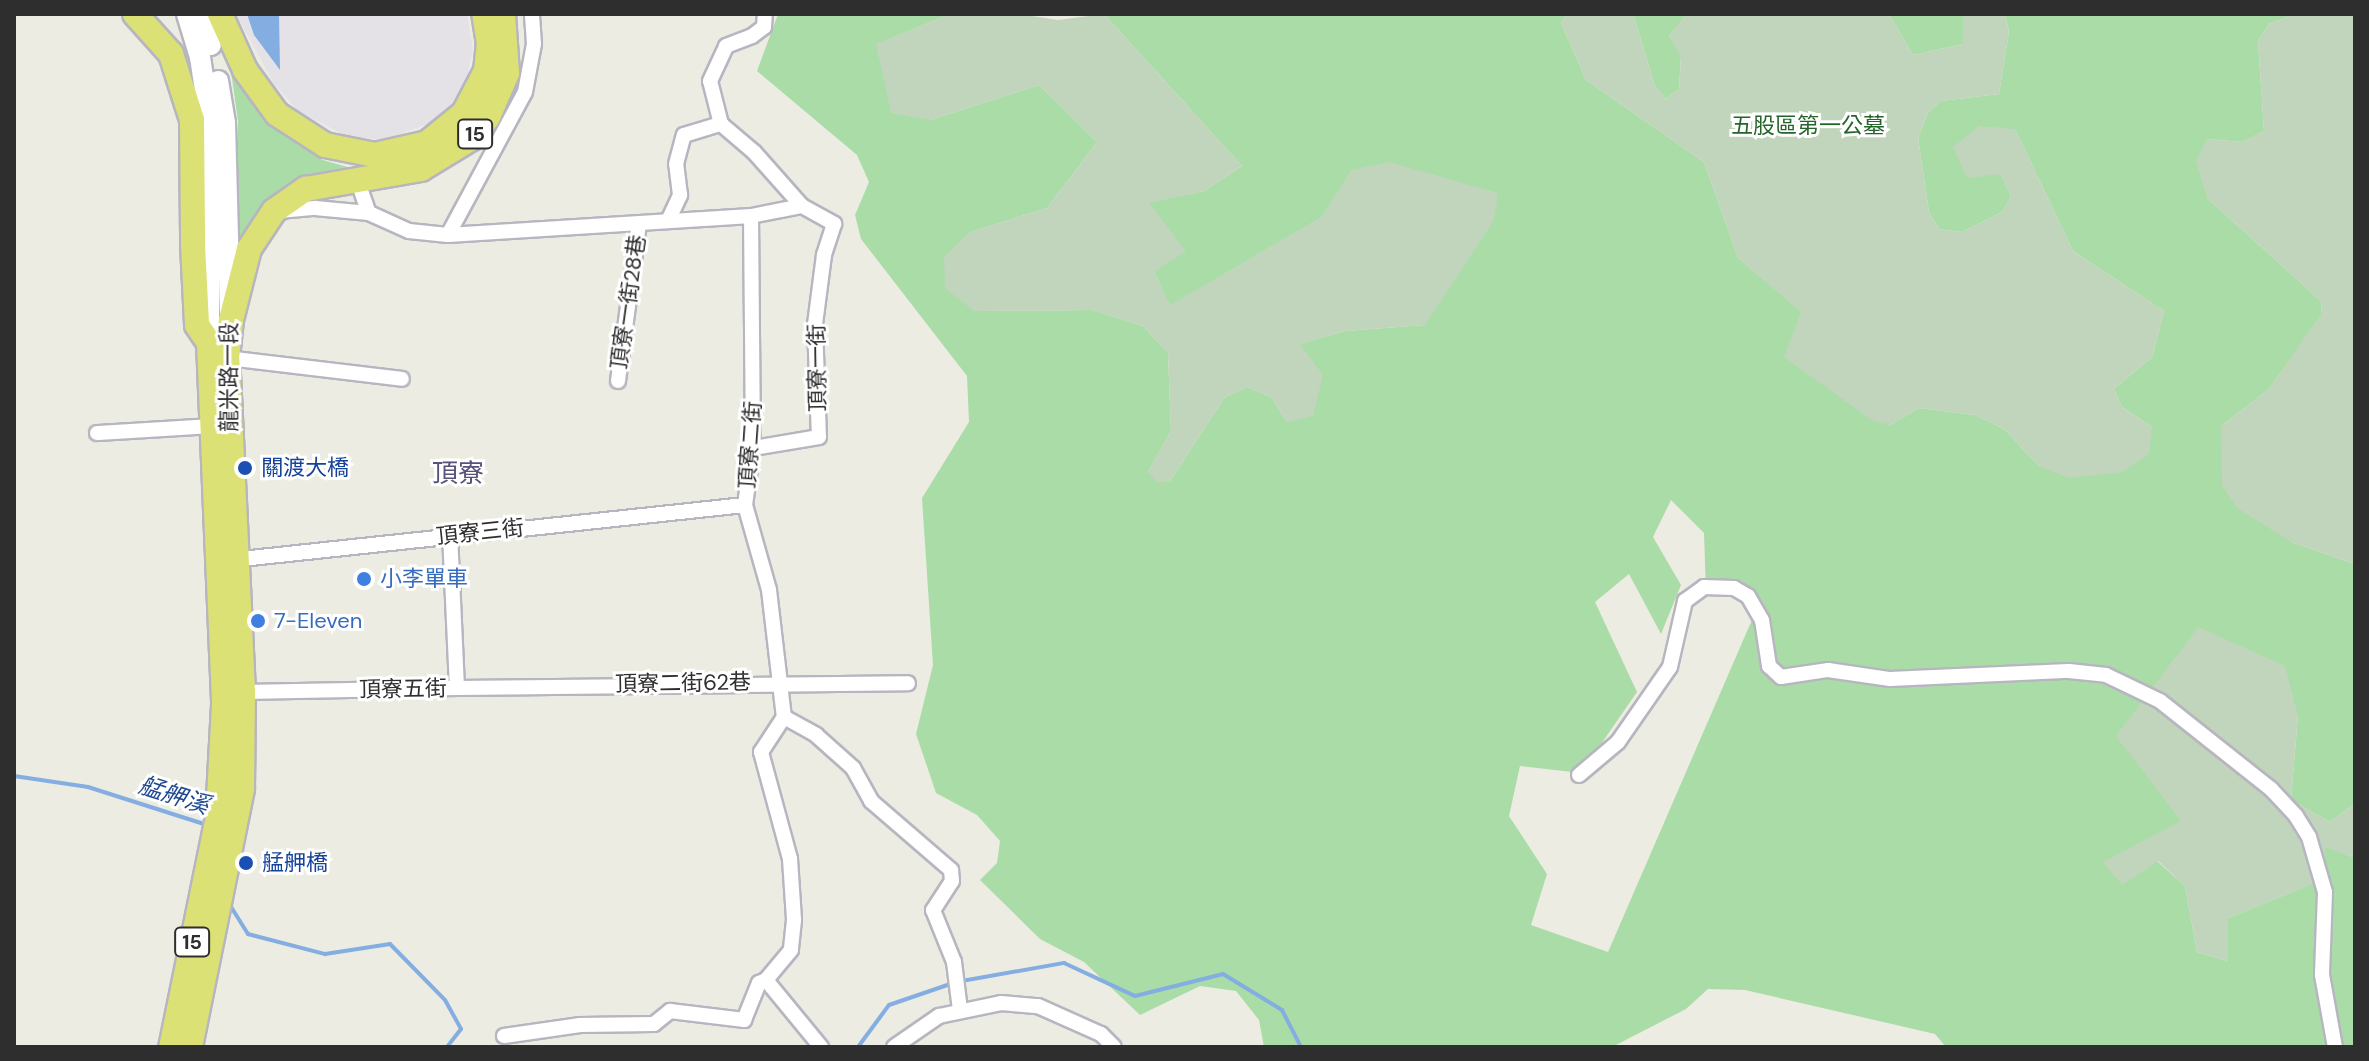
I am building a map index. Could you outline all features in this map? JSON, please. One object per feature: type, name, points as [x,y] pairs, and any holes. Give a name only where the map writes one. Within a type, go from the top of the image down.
[{"type":"main road","name":"15","points":[[135,14],[171,54],[192,120],[197,325],[218,351]]},
{"type":"main road","name":"龍米路一段","points":[[187,14],[200,57],[210,124],[226,561],[222,831]]},
{"type":"main road","name":"龍米路一段","points":[[171,1047],[222,831],[244,753],[243,692],[210,426],[218,351],[231,320],[225,123],[203,14]]},
{"type":"main road","points":[[220,14],[245,70],[277,114],[325,145],[375,155],[427,143],[464,113],[486,71],[489,44],[484,14]]},
{"type":"main road","name":"15","points":[[231,320],[249,249],[274,211],[306,189],[421,169],[472,138],[488,117],[507,73],[503,14]]},
{"type":"main road","name":"15","points":[[190,1047],[209,956],[222,831]]},
{"type":"street","points":[[448,235],[525,92],[534,44],[532,14]]},
{"type":"street","points":[[668,221],[680,195],[676,164],[684,135],[721,124],[710,81],[726,46],[752,36],[764,27],[765,14]]},
{"type":"street","name":"頂寮一街","points":[[721,124],[802,206],[834,224],[824,255],[815,324],[819,437],[753,448]]},
{"type":"street","points":[[357,179],[369,213]]},
{"type":"street","points":[[274,211],[315,208],[369,213],[409,231],[448,235],[751,216],[802,206]]},
{"type":"street","name":"頂寮二街","points":[[751,216],[753,448],[745,505],[769,590],[784,717]]},
{"type":"street","name":"頂寮一街28巷","points":[[618,381],[639,223]]},
{"type":"street","points":[[218,351],[402,379]]},
{"type":"street","points":[[97,433],[210,426]]},
{"type":"street","name":"頂寮三街","points":[[226,561],[745,505]]},
{"type":"street","name":"頂寮五街","points":[[243,692],[457,688],[450,535]]},
{"type":"street","points":[[1579,775],[1618,742],[1670,667],[1685,601],[1704,587],[1734,588],[1748,596],[1762,620],[1769,666],[1781,677],[1828,670],[1890,679],[2069,671],[2106,675],[2160,701],[2271,789],[2303,826],[2325,892],[2322,975],[2335,1047]]},
{"type":"street","name":"頂寮二街62巷","points":[[457,688],[779,681],[908,683]]},
{"type":"street","points":[[504,1036],[580,1025],[654,1024],[670,1011],[744,1020],[759,983],[766,980],[791,950],[794,920],[790,859],[761,752],[784,717],[816,735],[853,768],[871,801],[951,870],[952,881],[933,910],[954,962],[958,1003]]},
{"type":"street","points":[[766,980],[821,1047]]},
{"type":"street","points":[[894,1047],[958,1003],[1038,1006],[1101,1034],[1114,1047]]},
{"type":"shaded area","points":[[236,14],[467,14],[473,50],[467,77],[452,104],[433,122],[384,140],[348,137],[298,111],[274,84]]},
{"type":"green space","points":[[778,14],[950,14],[877,44],[930,120],[1039,85],[1097,142],[1047,208],[968,233],[974,311],[1093,310],[1143,326],[1168,353],[1171,431],[1148,472],[1170,481],[1225,397],[1247,387],[1271,397],[1287,422],[1299,344],[1345,331],[1425,325],[1352,170],[1322,217],[1170,306],[1154,272],[1149,202],[1204,191],[1242,166],[1104,14],[1567,14],[1561,23],[1586,80],[1704,162],[1738,258],[1802,312],[1890,425],[1919,408],[1975,415],[2004,429],[2040,467],[2152,427],[2122,407],[2114,389],[2152,357],[2164,311],[2073,251],[2015,129],[2001,174],[2011,197],[2002,212],[1962,232],[1939,229],[1929,212],[1918,138],[1928,113],[1941,101],[1999,94],[2009,31],[2005,14],[2295,14],[2269,24],[2258,41],[2264,131],[2243,142],[2207,139],[2207,198],[2321,301],[2322,314],[2269,389],[2221,426],[2291,542],[2355,564],[2355,803],[2330,822],[2291,800],[2298,715],[2182,821],[2157,861],[2185,886],[2197,952],[2228,961],[2228,918],[2324,879],[2325,846],[2355,858],[2355,1047],[1946,1047],[1935,1034],[1745,990],[1708,989],[1686,1009],[1612,1047],[1264,1047],[1259,1020],[1236,991],[1200,986],[1140,1015],[1084,962],[1040,939],[980,880],[997,863],[1000,841],[977,815],[936,793],[916,734],[933,665],[922,498],[969,422],[967,376],[861,239],[855,215],[869,182],[857,155],[757,71]],"holes":[[[1671,500],[1704,533],[1706,594],[1761,599],[1608,952],[1531,925],[1547,874],[1509,816],[1520,766],[1581,773],[1637,692],[1595,602],[1629,574],[1661,634],[1681,585],[1653,537]]]},
{"type":"green space","points":[[950,14],[1019,14],[1058,20],[1104,14],[1242,166],[1204,191],[1149,203],[1186,251],[1154,272],[1170,305],[1322,217],[1351,170],[1389,162],[1498,193],[1494,220],[1425,325],[1345,331],[1300,344],[1323,375],[1313,416],[1287,422],[1271,397],[1247,387],[1225,397],[1170,481],[1158,483],[1148,472],[1171,431],[1168,353],[1143,326],[1093,310],[974,311],[945,288],[944,257],[968,233],[1047,208],[1097,142],[1039,85],[930,120],[891,113],[876,44]]},
{"type":"green space","name":"五股區第一公墓","points":[[1567,14],[1633,14],[1655,86],[1666,99],[1679,89],[1681,56],[1669,36],[1687,14],[1889,14],[1913,55],[1963,44],[1963,14],[2005,14],[2009,31],[1999,94],[1941,101],[1928,113],[1918,138],[1929,212],[1939,229],[1962,232],[2002,212],[2011,197],[2001,174],[1967,178],[1953,147],[1979,126],[2015,129],[2073,251],[2164,311],[2152,357],[2114,389],[2122,407],[2152,427],[2149,454],[2122,472],[2069,478],[2040,467],[2004,429],[1975,415],[1919,408],[1890,425],[1873,421],[1784,357],[1801,312],[1738,258],[1704,162],[1586,80],[1561,23]]},
{"type":"green space","points":[[1633,14],[1687,14],[1669,36],[1681,55],[1679,89],[1666,99],[1655,86]]},
{"type":"green space","points":[[1889,14],[1963,14],[1963,44],[1913,55]]},
{"type":"green space","points":[[2295,14],[2355,14],[2355,564],[2291,542],[2237,508],[2222,485],[2221,426],[2269,389],[2322,313],[2321,301],[2207,198],[2196,161],[2207,139],[2243,142],[2264,131],[2258,41],[2269,24]]},
{"type":"green space","points":[[229,57],[278,128],[298,145],[323,160],[365,172],[315,181],[237,274],[238,121]]},
{"type":"green space","points":[[2198,627],[2285,666],[2298,715],[2291,800],[2330,822],[2355,803],[2355,858],[2325,847],[2325,879],[2228,918],[2228,961],[2197,952],[2185,886],[2158,861],[2122,885],[2103,862],[2181,821],[2116,736]]},
{"type":"water","points":[[247,14],[279,14],[280,70],[254,35]]},
{"type":"waterway","name":"艋舺溪","points":[[14,776],[88,787],[207,825]]},
{"type":"waterway","name":"艋舺溪","points":[[228,902],[248,934],[325,954],[390,944],[445,1000],[461,1029],[447,1047]]},
{"type":"waterway","points":[[858,1047],[889,1005],[956,982],[1064,963],[1135,996],[1223,974],[1282,1010],[1301,1047]]},
{"type":"place","name":"關渡大橋","points":[[245,468]]},
{"type":"place","name":"小李單車","points":[[364,579]]},
{"type":"place","name":"7-Eleven","points":[[258,621]]},
{"type":"place","name":"艋舺橋","points":[[246,863]]},
{"type":"district","name":"頂寮","points":[[458,474]]}]
